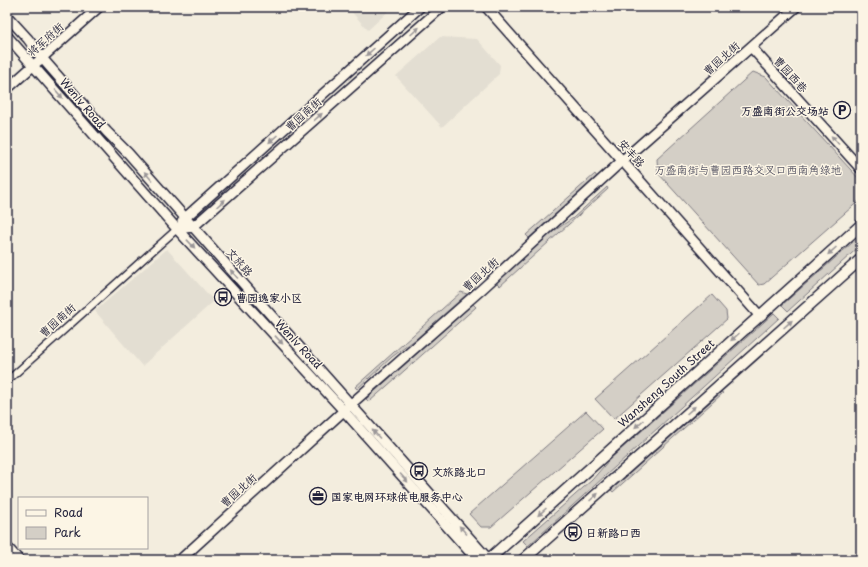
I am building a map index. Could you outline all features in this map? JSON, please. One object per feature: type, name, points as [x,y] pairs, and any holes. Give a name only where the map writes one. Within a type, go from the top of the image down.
[{"type":"main road","name":"将军府街","points":[[7,89],[99,7]]},
{"type":"main road","name":"曹园南街","points":[[177,229],[185,218],[420,7]]},
{"type":"main road","name":"曹园南街","points":[[194,227],[442,7]]},
{"type":"main road","name":"安丰路","points":[[486,7],[759,315]]},
{"type":"main road","name":"曹园北街","points":[[180,560],[623,160],[796,7]]},
{"type":"main road","name":"文旅路","points":[[7,16],[28,39],[42,58],[194,227],[347,408],[489,560]]},
{"type":"main road","name":"Wenlv Road","points":[[7,36],[177,229],[347,408],[477,560]]},
{"type":"main road","name":"曹园西巷","points":[[751,48],[861,169]]},
{"type":"main road","name":"Wansheng South Street","points":[[489,560],[759,315],[861,225]]},
{"type":"main road","points":[[177,229],[194,227]]},
{"type":"main road","points":[[523,560],[861,259]]},
{"type":"main road","points":[[7,547],[19,560]]},
{"type":"street","name":"曹园南街","points":[[7,381],[177,229]]},
{"type":"shaded area","points":[[347,7],[393,7],[368,30]]},
{"type":"shaded area","points":[[440,37],[477,39],[500,65],[499,74],[442,127],[396,76]]},
{"type":"shaded area","points":[[167,249],[214,301],[142,366],[95,311]]},
{"type":"green space","name":"万盛南街与曹园西路交叉口西南角绿地","points":[[753,72],[766,77],[861,181],[861,199],[764,284],[759,285],[658,173],[657,159]]},
{"type":"green space","points":[[595,174],[597,177],[529,238],[526,235]]},
{"type":"green space","points":[[607,187],[608,189],[500,286],[496,282],[548,235],[573,218]]},
{"type":"green space","points":[[861,235],[861,245],[788,311],[782,305]]},
{"type":"green space","points":[[461,292],[467,294],[416,339],[392,357],[357,389],[355,387]]},
{"type":"green space","points":[[712,295],[726,311],[727,319],[614,419],[595,399]]},
{"type":"green space","points":[[473,304],[476,307],[369,402],[366,399]]},
{"type":"green space","points":[[774,313],[779,318],[528,546],[523,541],[592,480],[609,460]]},
{"type":"green space","points":[[721,392],[723,393],[613,492],[611,490]]},
{"type":"green space","points":[[586,411],[603,429],[491,527],[481,527],[469,514]]},
{"type":"place","name":"万盛南街公交场站","points":[[842,110]]},
{"type":"place","name":"曹园逸家小区","points":[[223,297]]},
{"type":"place","name":"文旅路北口","points":[[419,471]]},
{"type":"place","name":"国家电网环球供电服务中心","points":[[318,496]]},
{"type":"place","name":"日新路口西","points":[[573,532]]}]
